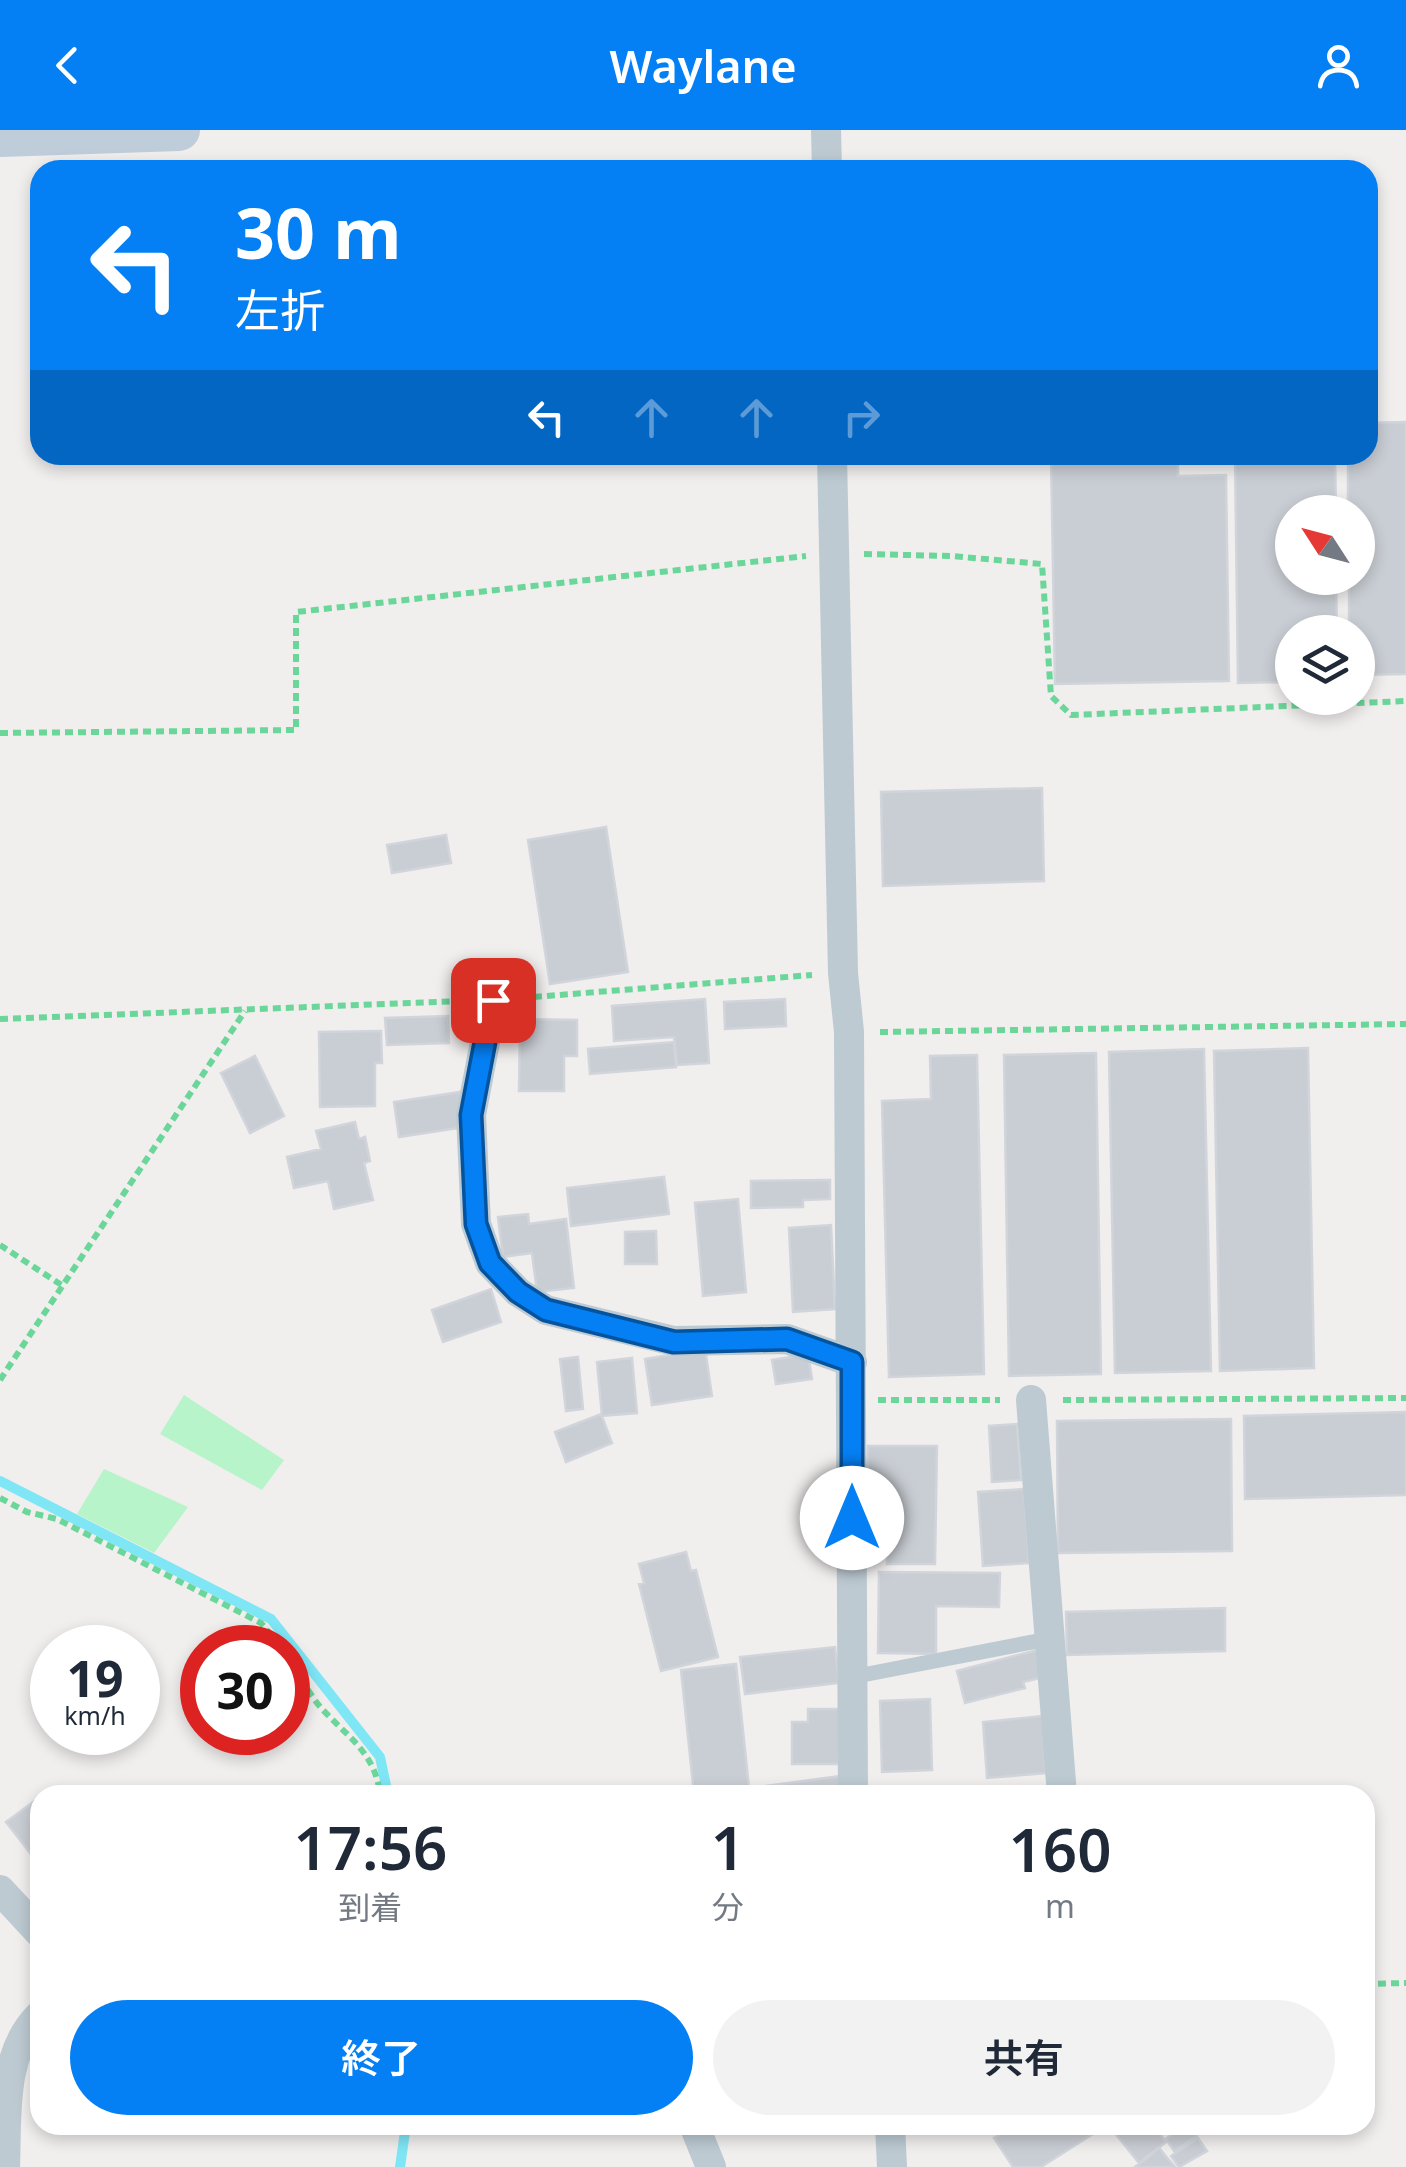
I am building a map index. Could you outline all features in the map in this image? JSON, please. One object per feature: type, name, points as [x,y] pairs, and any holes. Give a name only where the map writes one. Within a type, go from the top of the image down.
[{"type":"street","points":[[0,136],[179,130]]},
{"type":"street","points":[[826,130],[826,160]]},
{"type":"street","points":[[832,465],[844,973],[849,1032],[853,1785]]},
{"type":"street","points":[[493,1000],[471,1115],[476,1224],[490,1263],[518,1292],[546,1310],[674,1342],[787,1339],[852,1362]]},
{"type":"street","points":[[1031,1400],[1061,1785]]},
{"type":"street","points":[[0,1890],[30,1922]]},
{"type":"street","points":[[5,2167],[7,2093],[22,2023]]},
{"type":"street","points":[[698,2135],[711,2167]]},
{"type":"street","points":[[890,2135],[892,2167]]},
{"type":"lane","points":[[852,1677],[1048,1638]]},
{"type":"path","points":[[0,733],[296,730],[296,612],[834,554],[951,556],[1042,564],[1051,696],[1071,716],[1406,702]]},
{"type":"path","points":[[0,1019],[493,1000],[844,973]]},
{"type":"path","points":[[0,1380],[246,1010]]},
{"type":"path","points":[[849,1032],[1406,1024]]},
{"type":"path","points":[[0,1245],[62,1286]]},
{"type":"path","points":[[851,1400],[1406,1398]]},
{"type":"path","points":[[0,1498],[26,1512],[57,1520],[264,1625]]},
{"type":"path","points":[[310,1691],[320,1707],[369,1756],[378,1785]]},
{"type":"path","points":[[1375,1984],[1406,1983]]},
{"type":"green space","points":[[184,1395],[284,1460],[262,1490],[160,1434]]},
{"type":"green space","points":[[104,1469],[188,1507],[154,1553],[77,1514]]},
{"type":"building","points":[[1406,422],[1406,674],[1375,675],[1375,615],[1349,615],[1349,595],[1375,595],[1375,495],[1348,495],[1348,465],[1378,465],[1378,423]]},
{"type":"building","points":[[1051,465],[1178,465],[1178,476],[1226,475],[1229,681],[1055,684]]},
{"type":"building","points":[[1235,465],[1335,465],[1336,495],[1275,495],[1275,595],[1336,595],[1337,615],[1275,615],[1275,682],[1238,683]]},
{"type":"building","points":[[1042,788],[1044,881],[883,886],[881,792]]},
{"type":"building","points":[[606,827],[628,972],[550,984],[528,840]]},
{"type":"building","points":[[446,835],[451,863],[392,873],[387,845]]},
{"type":"building","points":[[705,999],[709,1063],[677,1065],[674,1037],[614,1041],[612,1006]]},
{"type":"building","points":[[785,999],[786,1026],[725,1029],[724,1002]]},
{"type":"building","points":[[448,1016],[449,1043],[387,1045],[385,1018]]},
{"type":"building","points":[[520,1019],[577,1020],[577,1056],[564,1056],[564,1091],[519,1091]]},
{"type":"building","points":[[381,1031],[382,1063],[375,1063],[375,1106],[320,1107],[319,1032]]},
{"type":"building","points":[[674,1042],[676,1067],[590,1074],[588,1049]]},
{"type":"building","points":[[1308,1048],[1314,1368],[1220,1371],[1214,1051]]},
{"type":"building","points":[[1204,1049],[1211,1371],[1115,1373],[1109,1052]]},
{"type":"building","points":[[1096,1053],[1101,1374],[1009,1376],[1004,1055]]},
{"type":"building","points":[[977,1055],[984,1374],[889,1377],[882,1101],[931,1099],[930,1056]]},
{"type":"building","points":[[255,1056],[284,1116],[250,1133],[221,1073]]},
{"type":"building","points":[[460,1092],[465,1127],[399,1137],[394,1102]]},
{"type":"building","points":[[355,1122],[359,1139],[365,1137],[370,1161],[364,1163],[373,1200],[334,1209],[328,1181],[294,1188],[287,1157],[321,1149],[316,1131]]},
{"type":"building","points":[[664,1177],[669,1214],[571,1226],[567,1188]]},
{"type":"building","points":[[830,1180],[830,1199],[803,1200],[803,1207],[751,1208],[751,1181]]},
{"type":"building","points":[[738,1199],[746,1292],[703,1296],[695,1203]]},
{"type":"building","points":[[528,1214],[529,1224],[566,1219],[574,1288],[537,1292],[532,1253],[503,1257],[498,1217]]},
{"type":"building","points":[[831,1225],[835,1309],[793,1312],[789,1228]]},
{"type":"building","points":[[656,1231],[657,1264],[625,1264],[625,1232]]},
{"type":"building","points":[[491,1289],[501,1322],[443,1342],[432,1310]]},
{"type":"building","points":[[705,1349],[712,1396],[652,1405],[645,1359]]},
{"type":"building","points":[[808,1354],[812,1379],[776,1384],[772,1360]]},
{"type":"building","points":[[578,1357],[583,1409],[566,1411],[560,1359]]},
{"type":"building","points":[[632,1358],[637,1413],[602,1416],[597,1362]]},
{"type":"building","points":[[1406,1412],[1406,1495],[1245,1499],[1244,1416]]},
{"type":"building","points":[[601,1414],[612,1443],[566,1462],[555,1432]]},
{"type":"building","points":[[1231,1419],[1232,1551],[1058,1553],[1057,1421]]},
{"type":"building","points":[[1017,1424],[1021,1480],[992,1482],[989,1426]]},
{"type":"building","points":[[868,1446],[937,1446],[935,1564],[887,1564],[888,1483],[867,1482]]},
{"type":"building","points":[[1024,1489],[1029,1563],[983,1566],[978,1492]]},
{"type":"building","points":[[686,1552],[691,1571],[696,1570],[718,1657],[661,1671],[639,1584],[644,1583],[639,1564]]},
{"type":"building","points":[[879,1572],[1000,1573],[999,1607],[936,1606],[936,1654],[878,1653]]},
{"type":"building","points":[[1225,1608],[1225,1651],[1067,1655],[1066,1612]]},
{"type":"building","points":[[835,1647],[839,1683],[745,1694],[740,1657]]},
{"type":"building","points":[[1037,1650],[1044,1677],[1023,1682],[1025,1688],[965,1703],[957,1671]]},
{"type":"building","points":[[736,1664],[749,1785],[693,1785],[681,1670]]},
{"type":"building","points":[[930,1699],[932,1770],[882,1772],[880,1701]]},
{"type":"building","points":[[808,1709],[842,1709],[842,1764],[792,1764],[792,1722],[808,1722]]},
{"type":"building","points":[[1042,1716],[1046,1773],[987,1778],[983,1722]]},
{"type":"building","points":[[841,1776],[842,1785],[773,1785]]},
{"type":"building","points":[[30,1804],[30,1853],[6,1822]]},
{"type":"building","points":[[1091,2135],[1041,2167],[1013,2167],[994,2138]]},
{"type":"building","points":[[1116,2135],[1160,2135],[1166,2142],[1139,2163]]},
{"type":"building","points":[[1171,2135],[1197,2136],[1174,2151],[1166,2139]]},
{"type":"building","points":[[1198,2138],[1207,2151],[1179,2167],[1171,2156]]},
{"type":"building","points":[[1159,2148],[1175,2167],[1135,2167]]},
{"type":"waterway","points":[[0,1481],[271,1619],[380,1757],[386,1785]]},
{"type":"waterway","points":[[400,2167],[405,2135]]},
{"type":"route","points":[[493,1000],[471,1115],[476,1224],[490,1263],[518,1292],[546,1310],[674,1342],[787,1339],[852,1362],[852,1518]]}]
